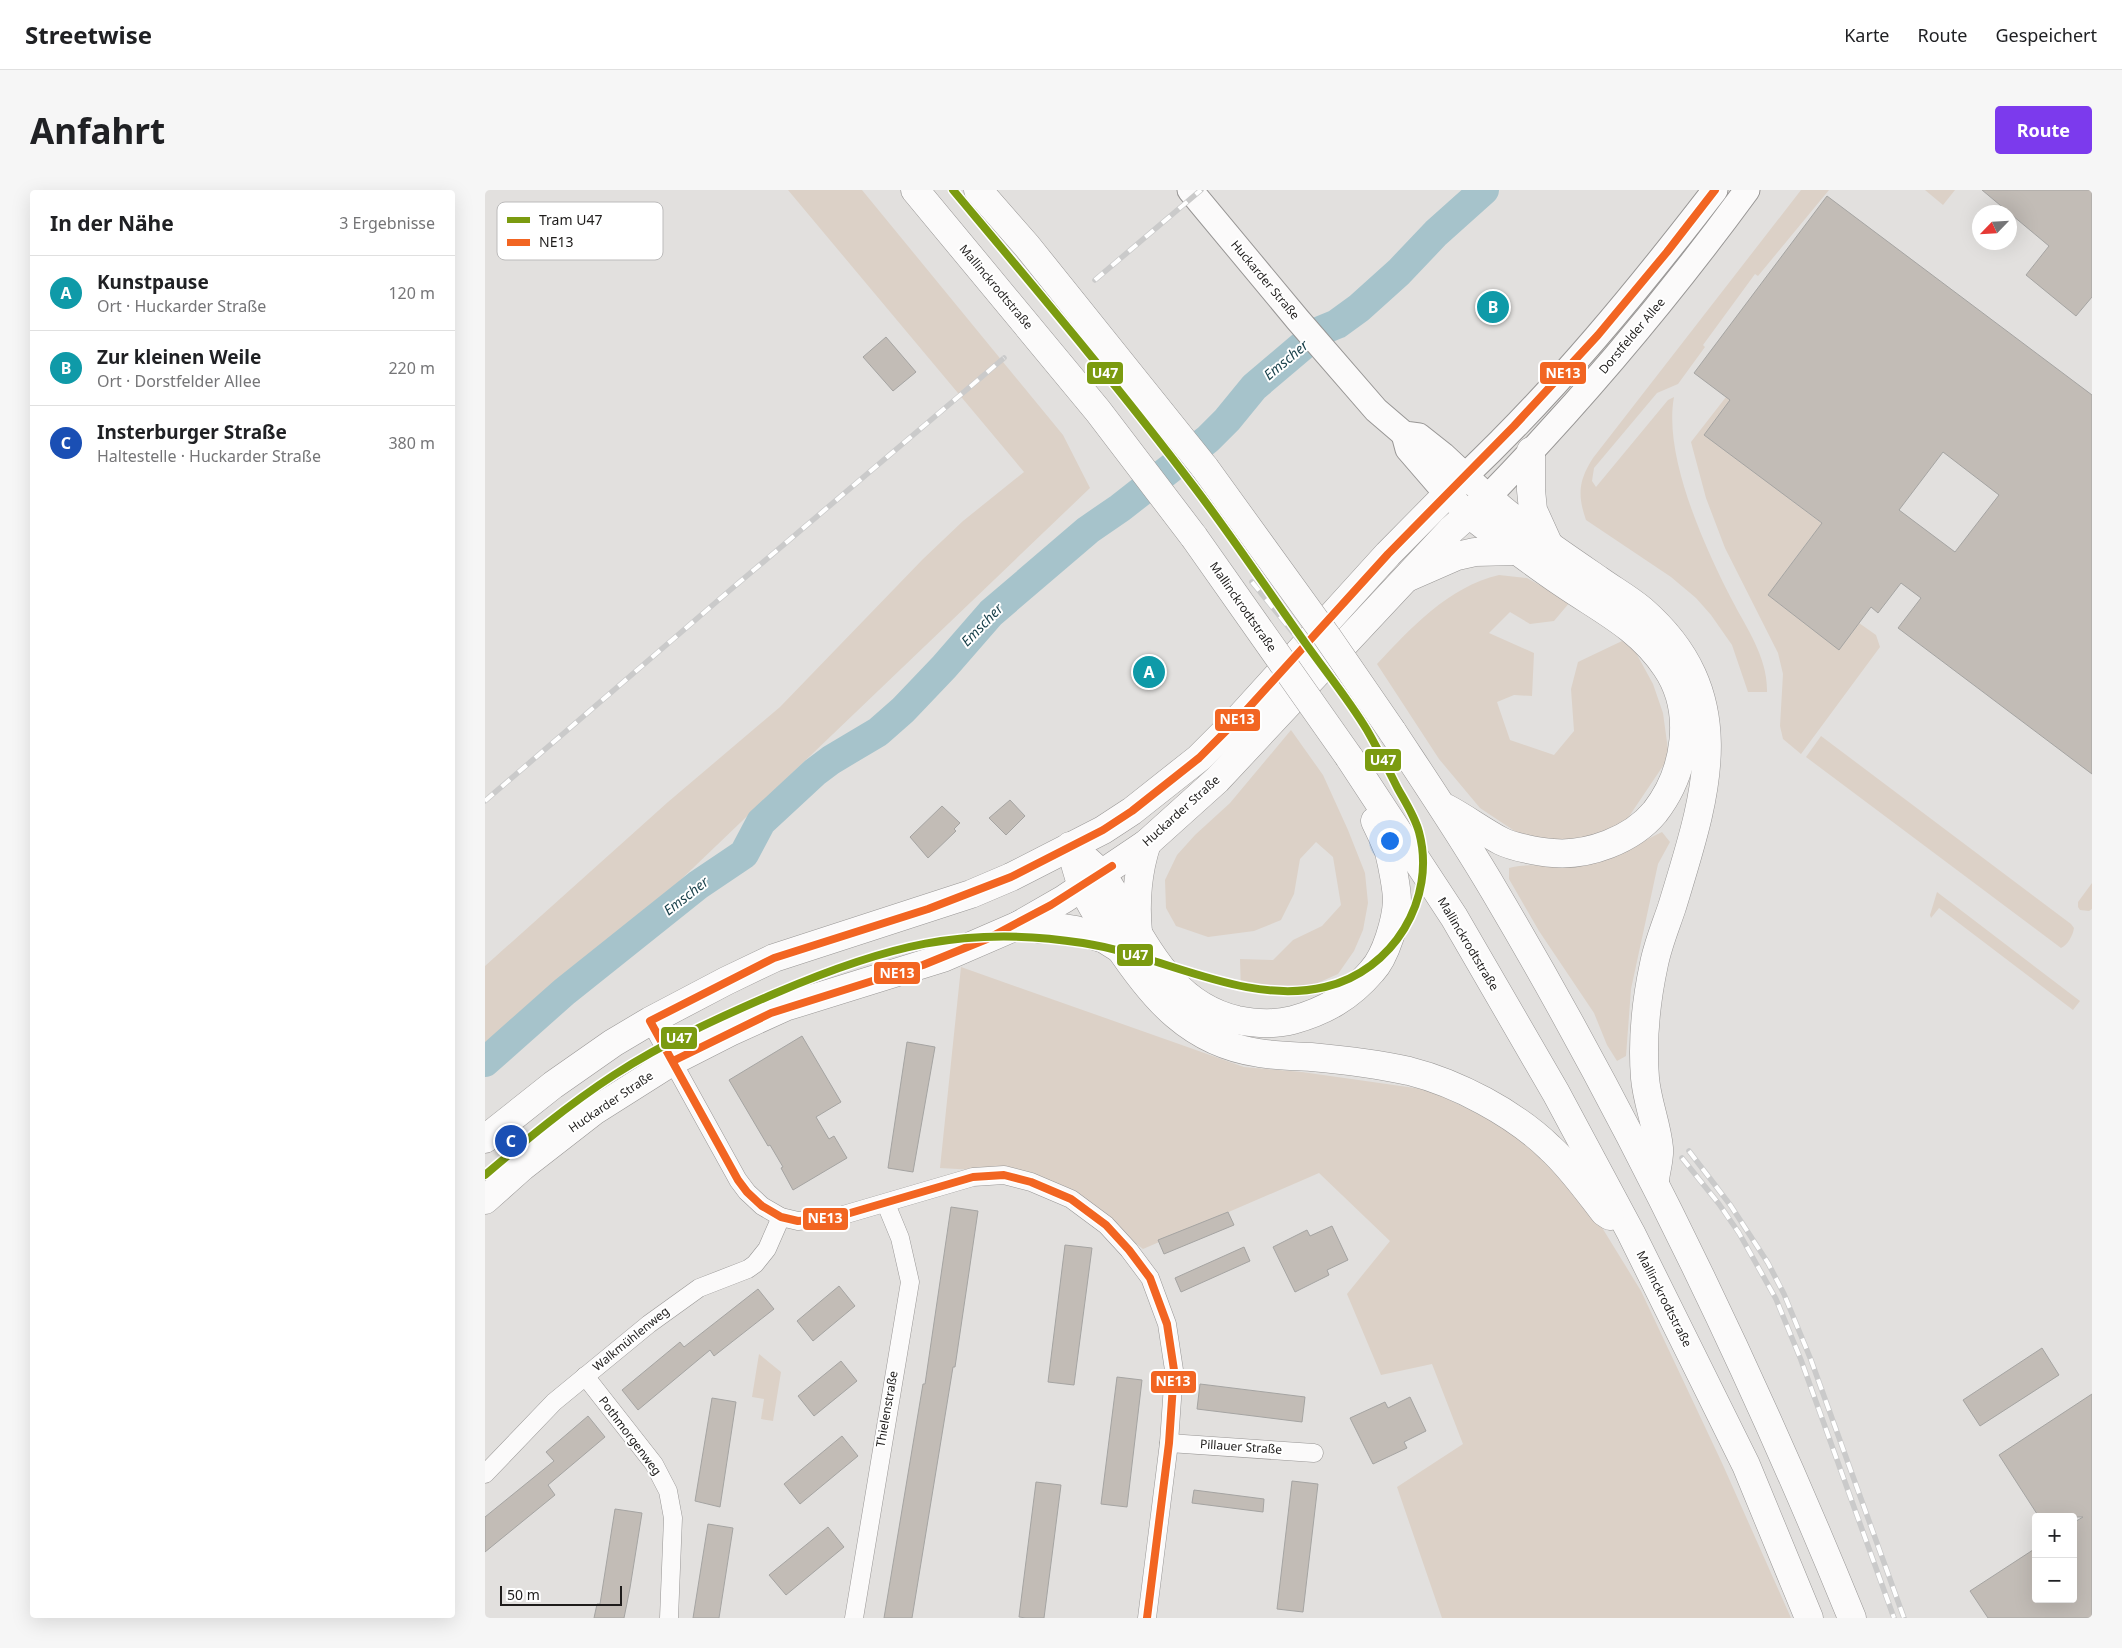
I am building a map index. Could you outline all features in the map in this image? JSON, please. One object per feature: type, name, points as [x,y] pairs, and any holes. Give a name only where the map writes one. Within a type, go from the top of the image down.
[{"type":"main road","name":"Mallinckrodtstraße","points":[[915,190],[1098,410],[1194,537],[1349,757],[1454,917],[1556,1093],[1631,1233],[1745,1465],[1809,1618]]},
{"type":"main road","points":[[979,190],[1027,246],[1205,468],[1328,638],[1392,731],[1499,899],[1579,1039],[1655,1180],[1721,1317],[1809,1512],[1852,1618]]},
{"type":"main road","name":"Huckarder Straße","points":[[485,1200],[522,1167],[594,1111],[673,1062],[730,1032],[785,1007],[943,958],[1019,925],[1147,843],[1217,780],[1451,530],[1479,506],[1455,484],[1419,436],[1404,434],[1376,410],[1190,190]]},
{"type":"main road","points":[[485,1139],[553,1085],[650,1021],[774,958],[971,894],[1011,877],[1103,830],[1132,811],[1199,758],[1242,715],[1455,484],[1514,426],[1598,335],[1667,252],[1715,190]]},
{"type":"main road","name":"Dorstfelder Allee","points":[[1479,506],[1531,451],[1628,342],[1673,287],[1747,190]]},
{"type":"main road","points":[[1531,451],[1533,510],[1549,545]]},
{"type":"main road","points":[[1440,805],[1503,842],[1553,853],[1578,852],[1608,845],[1639,827],[1655,812],[1681,759],[1684,716],[1678,693],[1666,668],[1649,646],[1625,623],[1517,551],[1479,506]]},
{"type":"main road","points":[[1479,506],[1506,513],[1640,608],[1667,634],[1683,656],[1701,694],[1707,728],[1707,762],[1701,803],[1687,858],[1654,963],[1644,1042],[1645,1079],[1660,1150],[1655,1180]]},
{"type":"main road","points":[[1409,577],[1457,556],[1475,552],[1517,551]]},
{"type":"main road","points":[[1070,846],[1092,880],[1093,909],[1160,967],[1177,987],[1196,1002],[1212,1012],[1251,1023],[1277,1024],[1305,1017],[1326,1009],[1342,999],[1360,985],[1376,967],[1389,940],[1397,901],[1389,853],[1349,757]]},
{"type":"main road","points":[[1147,843],[1137,883],[1129,942],[1150,991],[1174,1015],[1208,1037],[1233,1047],[1258,1053],[1361,1063],[1409,1071],[1446,1084],[1486,1102],[1520,1124],[1551,1148],[1604,1212],[1631,1233]]},
{"type":"main road","points":[[1019,925],[1039,929],[1057,927],[1076,930],[1104,940],[1129,942]]},
{"type":"street","points":[[650,1021],[738,1180],[747,1192],[762,1206],[781,1216],[798,1221],[833,1218],[887,1204],[973,1177],[1004,1175],[1031,1182],[1071,1199],[1107,1225],[1129,1250],[1150,1278],[1167,1324],[1174,1370],[1169,1442],[1147,1618]]},
{"type":"street","name":"Thielenstraße","points":[[854,1618],[910,1282],[900,1238],[887,1204]]},
{"type":"street","name":"Walkmühlenweg","points":[[485,1474],[544,1412],[656,1318],[695,1291],[755,1264],[767,1249],[781,1216]]},
{"type":"street","name":"Pothmorgenweg","points":[[585,1376],[654,1464],[667,1491],[673,1518],[669,1618]]},
{"type":"street","name":"Pillauer Straße","points":[[1169,1442],[1314,1452]]},
{"type":"shaded area","points":[[788,190],[862,190],[1063,435],[1090,488],[669,891],[485,1048],[485,966],[668,802],[780,707],[923,559],[963,521],[1024,472]]},
{"type":"shaded area","points":[[1801,190],[1829,190],[1758,276],[1755,274],[1703,345],[1705,347],[1678,384],[1657,393],[1594,468],[1592,481],[1596,487],[1668,400],[1674,397],[1672,421],[1675,446],[1680,473],[1689,501],[1710,555],[1755,644],[1764,667],[1767,692],[1748,692],[1732,645],[1711,615],[1696,598],[1671,577],[1586,520],[1581,502],[1581,488],[1582,480],[1593,458]]},
{"type":"shaded area","points":[[1925,190],[1955,190],[1943,205]]},
{"type":"shaded area","points":[[1726,397],[1730,400],[1705,435],[1860,552],[1851,564],[1812,536],[1768,595],[1827,640],[1837,628],[1849,636],[1859,623],[1876,635],[1880,647],[1801,754],[1783,739],[1780,726],[1783,674],[1778,653],[1725,548],[1706,498],[1691,442]]},
{"type":"shaded area","points":[[1499,575],[1527,578],[1570,602],[1554,621],[1530,624],[1510,612],[1489,633],[1534,653],[1532,696],[1514,695],[1497,702],[1510,740],[1554,755],[1574,731],[1571,689],[1578,662],[1622,641],[1635,651],[1653,684],[1663,713],[1669,757],[1628,818],[1611,830],[1592,839],[1540,843],[1525,838],[1480,808],[1439,759],[1377,664],[1417,623],[1447,599],[1463,589]]},
{"type":"shaded area","points":[[1291,730],[1323,775],[1365,873],[1368,903],[1363,930],[1354,951],[1338,974],[1311,986],[1241,991],[1240,959],[1273,960],[1293,940],[1322,926],[1341,905],[1333,857],[1316,842],[1300,859],[1294,894],[1281,920],[1254,931],[1208,937],[1176,926],[1166,908],[1165,880],[1177,855],[1195,835],[1230,803]]},
{"type":"shaded area","points":[[1821,736],[2071,924],[2074,928],[2071,937],[2064,947],[2061,948],[1806,757]]},
{"type":"shaded area","points":[[1662,832],[1670,842],[1658,864],[1631,989],[1626,1056],[1617,1061],[1607,1045],[1594,1013],[1539,931],[1509,879],[1509,868],[1526,865],[1579,866],[1590,864],[1622,852]]},
{"type":"shaded area","points":[[2092,883],[2092,909],[2089,911],[2080,910],[2078,902]]},
{"type":"shaded area","points":[[1937,892],[2080,1001],[2073,1010],[1939,908],[1931,918],[1930,915]]},
{"type":"shaded area","points":[[961,967],[1244,1067],[1302,1072],[1429,1090],[1533,1141],[1598,1221],[1641,1291],[1722,1463],[1791,1618],[1442,1618],[1397,1487],[1463,1444],[1432,1364],[1381,1375],[1347,1294],[1390,1241],[1319,1173],[1143,1249],[1075,1197],[1010,1172],[940,1168]]},
{"type":"shaded area","points":[[759,1354],[781,1372],[773,1421],[761,1419],[764,1399],[752,1397]]},
{"type":"building","points":[[1982,190],[2092,190],[2092,297],[2076,316],[2026,275],[2049,246],[2017,219],[2017,205],[2000,205]]},
{"type":"building","points":[[1827,196],[2092,395],[2092,774],[1898,628],[1921,598],[1901,583],[1878,613],[1871,607],[1839,650],[1768,595],[1822,523],[1704,435],[1730,400],[1694,373]],"holes":[[[1943,452],[1999,495],[1955,552],[1899,510]]]},
{"type":"building","points":[[1493,299],[1498,301],[1500,306],[1498,311],[1493,313],[1488,311],[1486,306],[1488,301]]},
{"type":"building","points":[[886,337],[916,372],[893,391],[863,357]]},
{"type":"building","points":[[1010,800],[1025,816],[1006,835],[989,818]]},
{"type":"building","points":[[942,806],[960,823],[954,829],[956,831],[928,858],[910,837]]},
{"type":"building","points":[[802,1036],[841,1102],[816,1117],[829,1139],[834,1136],[847,1158],[793,1190],[781,1168],[783,1167],[770,1145],[768,1146],[729,1080]]},
{"type":"building","points":[[907,1042],[935,1047],[913,1172],[888,1168]]},
{"type":"building","points":[[951,1207],[978,1211],[955,1367],[953,1367],[912,1618],[884,1618],[923,1384],[925,1384]]},
{"type":"building","points":[[1228,1212],[1234,1225],[1164,1254],[1158,1240]]},
{"type":"building","points":[[1332,1226],[1348,1260],[1327,1270],[1329,1275],[1295,1292],[1273,1247],[1307,1230],[1310,1236]]},
{"type":"building","points":[[1065,1245],[1092,1248],[1074,1385],[1048,1382]]},
{"type":"building","points":[[1244,1247],[1250,1261],[1181,1292],[1175,1278]]},
{"type":"building","points":[[839,1286],[855,1306],[813,1341],[797,1321]]},
{"type":"building","points":[[758,1289],[774,1309],[714,1356],[710,1350],[638,1410],[622,1390],[680,1342],[684,1347]]},
{"type":"building","points":[[2042,1348],[2059,1375],[1980,1426],[1963,1400]]},
{"type":"building","points":[[841,1361],[857,1381],[814,1416],[798,1396]]},
{"type":"building","points":[[1117,1377],[1142,1380],[1127,1507],[1101,1504]]},
{"type":"building","points":[[1200,1384],[1305,1397],[1302,1422],[1197,1409]]},
{"type":"building","points":[[2092,1394],[2092,1618],[1988,1618],[1970,1591],[2032,1551],[2032,1603],[2077,1603],[2077,1521],[2083,1517],[2077,1517],[2077,1513],[2036,1513],[1999,1455]]},
{"type":"building","points":[[1410,1397],[1426,1431],[1404,1442],[1407,1448],[1373,1464],[1350,1418],[1385,1402],[1388,1408]]},
{"type":"building","points":[[712,1398],[736,1402],[720,1507],[695,1501]]},
{"type":"building","points":[[588,1416],[605,1437],[548,1485],[555,1495],[485,1552],[485,1517],[554,1461],[546,1452]]},
{"type":"building","points":[[842,1436],[858,1456],[800,1504],[784,1484]]},
{"type":"building","points":[[1292,1481],[1318,1484],[1303,1612],[1277,1609]]},
{"type":"building","points":[[1036,1482],[1061,1485],[1044,1618],[1026,1618],[1019,1617]]},
{"type":"building","points":[[1194,1490],[1264,1499],[1263,1512],[1192,1503]]},
{"type":"building","points":[[615,1509],[642,1513],[630,1588],[624,1618],[594,1618],[597,1604],[600,1604]]},
{"type":"building","points":[[708,1524],[733,1528],[719,1618],[693,1618]]},
{"type":"building","points":[[828,1527],[844,1547],[786,1595],[769,1575]]},
{"type":"waterway","name":"Emscher","points":[[485,1062],[564,992],[698,885],[744,854],[761,822],[815,772],[831,760],[878,732],[903,710],[991,613],[1088,530],[1120,508],[1208,439],[1227,420],[1254,387],[1320,331],[1337,324],[1359,308],[1399,272],[1436,233],[1484,190]]},
{"type":"railway","points":[[1095,280],[1201,190]]},
{"type":"railway","points":[[485,801],[1004,358]]},
{"type":"railway","points":[[1252,582],[1333,682]]},
{"type":"railway","points":[[1689,1151],[1731,1206],[1768,1263],[1784,1294],[1811,1360],[1904,1618]]},
{"type":"railway","points":[[1682,1158],[1719,1204],[1739,1233],[1776,1299],[1801,1360],[1894,1618]]},
{"type":"tram line","name":"U47","points":[[485,1175],[580,1098],[653,1052],[714,1021],[776,993],[853,963],[889,952],[962,938],[1000,936],[1040,938],[1113,949],[1234,985],[1265,990],[1295,991],[1325,987],[1349,978],[1371,965],[1389,949],[1404,929],[1415,906],[1421,882],[1423,857],[1419,832],[1410,810],[1360,719],[1223,526],[1166,450],[953,190]]},
{"type":"transit line","name":"NE13","points":[[1147,1618],[1169,1443],[1174,1370],[1167,1324],[1150,1278],[1129,1250],[1106,1225],[1071,1199],[1031,1182],[1004,1175],[973,1177],[833,1218],[798,1221],[781,1217],[762,1206],[747,1192],[738,1180],[650,1021],[774,958],[928,909],[1011,877],[1103,830],[1132,811],[1199,758],[1242,715],[1388,554],[1514,426],[1598,335],[1667,252],[1715,190]]},
{"type":"transit line","name":"NE13","points":[[673,1061],[771,1013],[923,965],[987,939],[1051,905],[1112,866]]},
{"type":"place","name":"Zur kleinen Weile","points":[[1493,307]]},
{"type":"place","name":"Kunstpause","points":[[1149,672]]},
{"type":"place","name":"Insterburger Straße","points":[[511,1141]]}]
